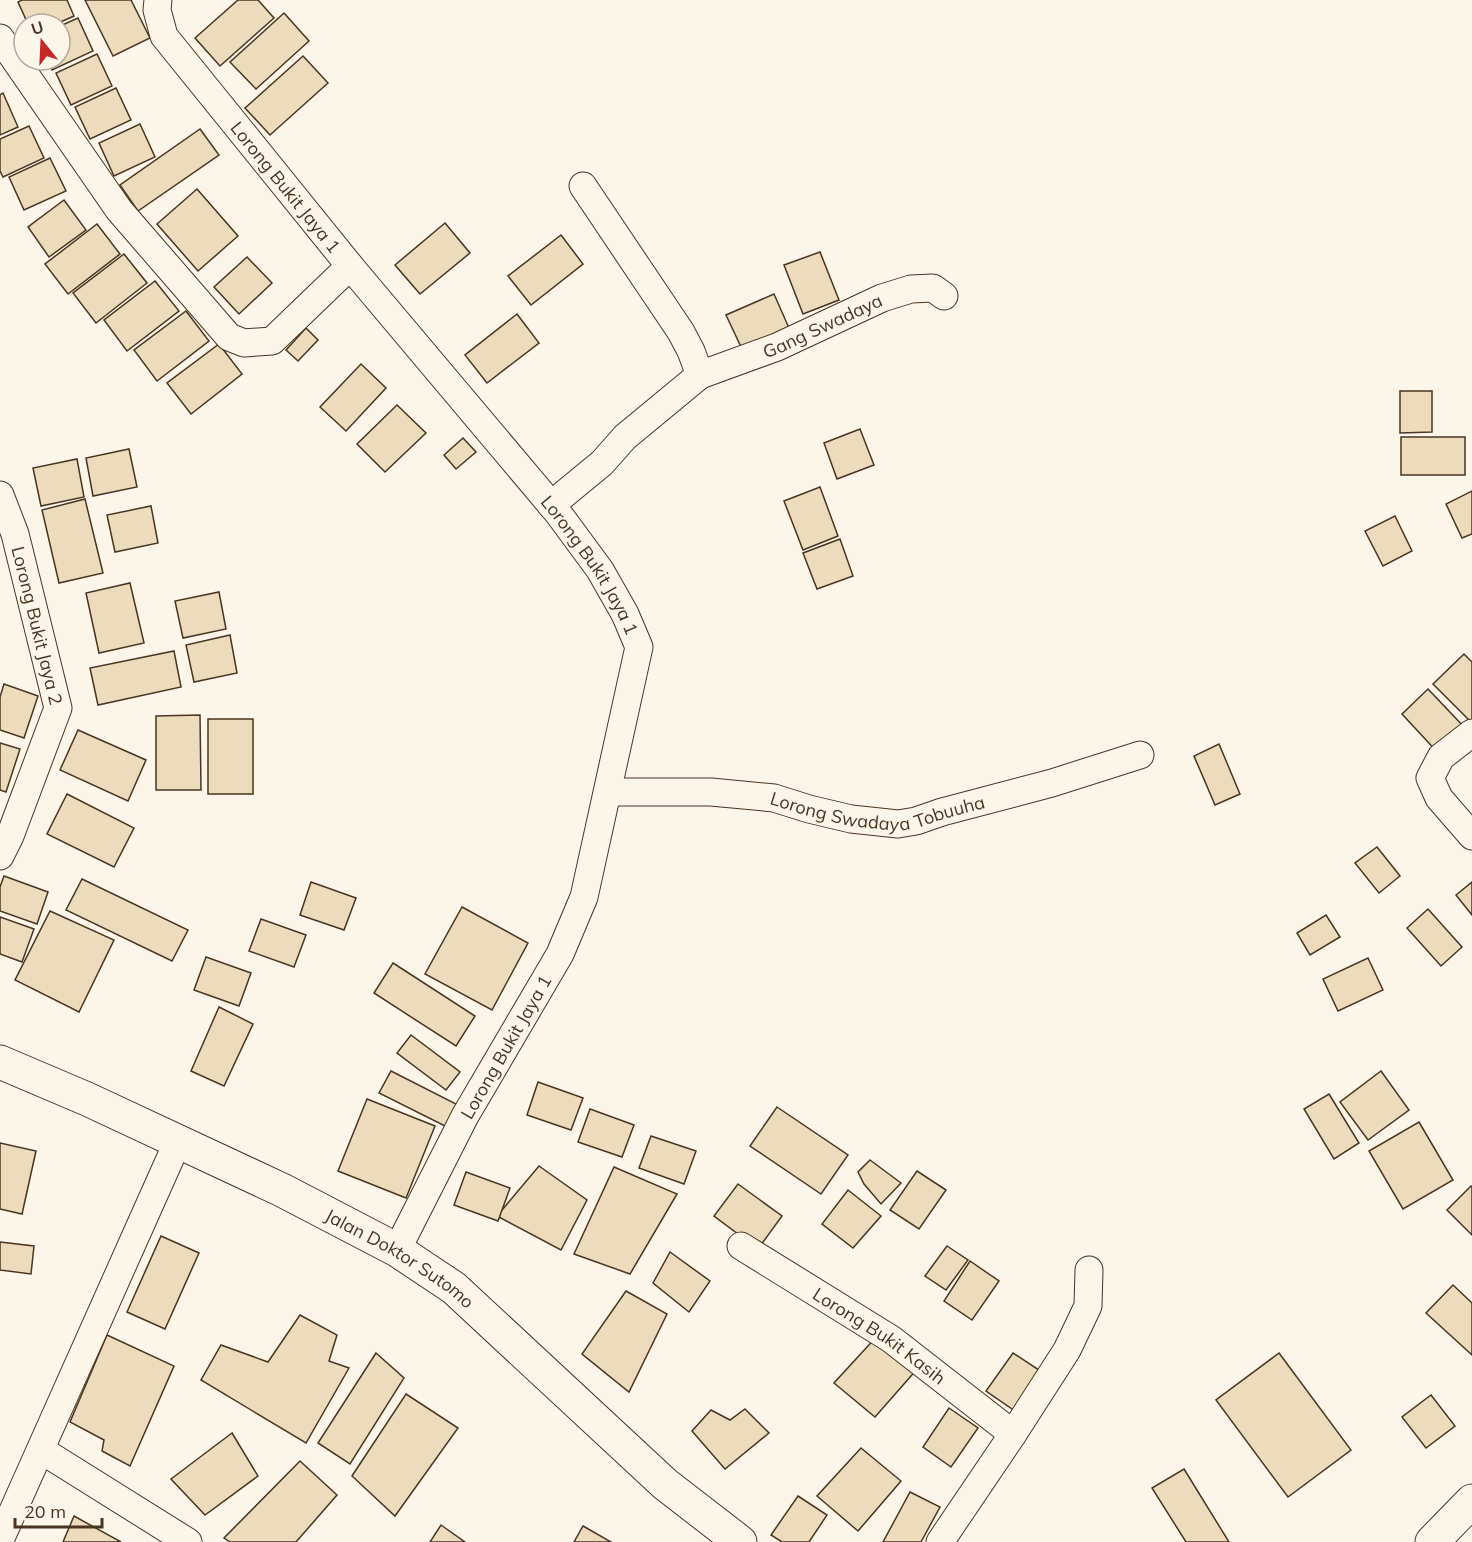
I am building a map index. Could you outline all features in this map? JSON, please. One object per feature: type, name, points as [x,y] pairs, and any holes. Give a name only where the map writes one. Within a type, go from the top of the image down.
[{"type":"main road","name":"Jalan Doktor Sutomo","points":[[0,1062],[282,1190],[397,1250],[454,1288],[665,1484],[740,1542]]},
{"type":"main road","points":[[1432,1542],[1472,1501]]},
{"type":"street","name":"Lorong Bukit Jaya 1","points":[[158,0],[157,10],[165,36],[350,266],[551,505],[600,570],[625,614],[639,647],[584,897],[560,954],[465,1116],[397,1250]]},
{"type":"street","points":[[0,38],[119,210],[229,337],[244,343],[272,341],[350,266]]},
{"type":"street","points":[[583,186],[681,332],[700,375]]},
{"type":"street","name":"Gang Swadaya","points":[[551,505],[602,463],[625,437],[700,375],[777,347],[892,295],[911,289],[933,288],[944,296]]},
{"type":"street","name":"Lorong Bukit Jaya 2","points":[[0,495],[15,534],[58,708],[8,814],[10,836],[0,856]]},
{"type":"street","points":[[1472,733],[1441,757],[1430,778],[1439,798],[1472,836]]},
{"type":"street","name":"Lorong Swadaya Tobuuha","points":[[608,792],[711,792],[764,797],[851,819],[898,824],[1052,783],[1140,755]]},
{"type":"street","points":[[0,1540],[178,1141]]},
{"type":"street","name":"Lorong Bukit Kasih","points":[[741,1246],[891,1339],[1012,1434]]},
{"type":"street","points":[[940,1542],[1067,1350],[1088,1306],[1089,1270]]},
{"type":"street","points":[[41,1450],[188,1542]]},
{"type":"building","points":[[22,0],[67,0],[74,16],[72,17],[72,12],[23,12],[18,2]]},
{"type":"building","points":[[85,0],[131,0],[150,38],[113,56]]},
{"type":"building","points":[[238,0],[258,0],[274,18],[220,66],[195,38]]},
{"type":"building","points":[[284,13],[309,41],[256,89],[230,62]]},
{"type":"building","points":[[78,18],[93,51],[72,61],[72,21]]},
{"type":"building","points":[[97,54],[112,86],[71,105],[56,73],[72,72],[72,66]]},
{"type":"building","points":[[303,56],[328,83],[270,135],[245,108]]},
{"type":"building","points":[[116,88],[131,120],[90,139],[75,107]]},
{"type":"building","points":[[3,93],[18,127],[0,135],[0,95]]},
{"type":"building","points":[[140,124],[155,157],[114,176],[99,143]]},
{"type":"building","points":[[29,126],[44,158],[3,177],[0,171],[0,139]]},
{"type":"building","points":[[200,129],[219,155],[138,211],[120,185]]},
{"type":"building","points":[[50,158],[66,191],[24,210],[9,177]]},
{"type":"building","points":[[197,189],[238,236],[198,271],[157,224]]},
{"type":"building","points":[[64,200],[86,230],[49,257],[28,227]]},
{"type":"building","points":[[445,223],[470,253],[420,294],[395,265]]},
{"type":"building","points":[[97,224],[120,254],[68,294],[45,264]]},
{"type":"building","points":[[561,235],[583,264],[531,305],[508,276]]},
{"type":"building","points":[[820,252],[839,300],[803,314],[784,265]]},
{"type":"building","points":[[124,254],[147,283],[96,323],[73,293]]},
{"type":"building","points":[[247,257],[272,283],[239,314],[214,287]]},
{"type":"building","points":[[155,281],[179,311],[127,351],[104,320]]},
{"type":"building","points":[[774,294],[789,328],[742,349],[726,315]]},
{"type":"building","points":[[186,311],[209,341],[157,381],[134,350]]},
{"type":"building","points":[[517,314],[539,343],[487,383],[465,355]]},
{"type":"building","points":[[306,328],[318,340],[298,361],[286,350]]},
{"type":"building","points":[[219,344],[242,374],[191,414],[167,383]]},
{"type":"building","points":[[361,364],[386,388],[346,431],[320,407]]},
{"type":"building","points":[[1400,391],[1432,391],[1432,432],[1400,433]]},
{"type":"building","points":[[397,405],[426,433],[385,472],[357,444]]},
{"type":"building","points":[[860,429],[874,465],[837,479],[824,443]]},
{"type":"building","points":[[1401,437],[1465,437],[1465,475],[1401,475]]},
{"type":"building","points":[[463,438],[476,452],[456,469],[444,455]]},
{"type":"building","points":[[129,449],[137,487],[93,496],[86,458]]},
{"type":"building","points":[[77,459],[84,497],[41,506],[33,468]]},
{"type":"building","points":[[820,487],[838,536],[803,550],[784,501]]},
{"type":"building","points":[[1472,491],[1472,534],[1462,538],[1446,504]]},
{"type":"building","points":[[85,499],[103,573],[59,583],[42,510]]},
{"type":"building","points":[[151,506],[158,543],[115,552],[107,515]]},
{"type":"building","points":[[1395,516],[1412,551],[1383,566],[1365,531]]},
{"type":"building","points":[[840,539],[853,576],[817,589],[803,553]]},
{"type":"building","points":[[130,583],[144,643],[99,653],[86,593]]},
{"type":"building","points":[[219,592],[226,629],[183,638],[175,601]]},
{"type":"building","points":[[230,635],[237,673],[194,682],[186,645]]},
{"type":"building","points":[[174,651],[181,687],[98,705],[90,668]]},
{"type":"building","points":[[1464,654],[1472,662],[1472,723],[1433,684]]},
{"type":"building","points":[[4,684],[38,696],[24,738],[0,730],[0,697]]},
{"type":"building","points":[[1428,689],[1466,729],[1439,754],[1402,714]]},
{"type":"building","points":[[200,715],[201,790],[156,790],[156,716]]},
{"type":"building","points":[[208,719],[253,719],[253,794],[208,794]]},
{"type":"building","points":[[78,730],[146,760],[128,801],[60,770]]},
{"type":"building","points":[[0,743],[20,749],[6,792],[0,790]]},
{"type":"building","points":[[1219,744],[1240,794],[1215,805],[1194,756]]},
{"type":"building","points":[[67,794],[134,828],[114,867],[47,834]]},
{"type":"building","points":[[1377,847],[1400,876],[1379,893],[1355,863]]},
{"type":"building","points":[[4,876],[48,892],[37,924],[0,911],[0,887]]},
{"type":"building","points":[[82,879],[188,930],[172,961],[66,910]]},
{"type":"building","points":[[311,882],[356,898],[344,930],[300,915]]},
{"type":"building","points":[[1472,882],[1472,915],[1456,895]]},
{"type":"building","points":[[462,907],[528,943],[492,1010],[425,974]]},
{"type":"building","points":[[1428,909],[1462,947],[1441,966],[1407,928]]},
{"type":"building","points":[[50,911],[114,940],[79,1012],[15,980]]},
{"type":"building","points":[[1326,915],[1340,937],[1310,955],[1297,933]]},
{"type":"building","points":[[0,917],[34,929],[22,962],[0,954]]},
{"type":"building","points":[[261,919],[306,935],[294,967],[249,951]]},
{"type":"building","points":[[206,957],[251,973],[239,1006],[194,990]]},
{"type":"building","points":[[1368,958],[1383,990],[1338,1011],[1323,979]]},
{"type":"building","points":[[393,963],[475,1016],[456,1046],[374,993]]},
{"type":"building","points":[[219,1007],[253,1024],[224,1086],[191,1071]]},
{"type":"building","points":[[411,1035],[460,1072],[446,1090],[397,1053]]},
{"type":"building","points":[[391,1071],[460,1106],[449,1128],[379,1093]]},
{"type":"building","points":[[1381,1071],[1409,1110],[1368,1140],[1340,1102]]},
{"type":"building","points":[[538,1082],[583,1098],[571,1130],[527,1115]]},
{"type":"building","points":[[1329,1094],[1359,1143],[1334,1159],[1304,1109]]},
{"type":"building","points":[[367,1099],[435,1126],[406,1198],[338,1171]]},
{"type":"building","points":[[777,1107],[848,1155],[821,1194],[750,1146]]},
{"type":"building","points":[[590,1109],[634,1125],[622,1157],[578,1142]]},
{"type":"building","points":[[1419,1122],[1453,1180],[1403,1209],[1369,1151]]},
{"type":"building","points":[[651,1136],[696,1151],[684,1184],[639,1168]]},
{"type":"building","points":[[0,1143],[36,1151],[22,1214],[0,1209]]},
{"type":"building","points":[[870,1160],[901,1183],[881,1204],[864,1184],[858,1172]]},
{"type":"building","points":[[539,1166],[587,1200],[561,1250],[497,1216]]},
{"type":"building","points":[[614,1167],[677,1194],[630,1274],[574,1254]]},
{"type":"building","points":[[917,1171],[946,1190],[919,1229],[890,1210]]},
{"type":"building","points":[[466,1172],[510,1188],[498,1221],[454,1205]]},
{"type":"building","points":[[738,1184],[782,1216],[758,1249],[714,1216]]},
{"type":"building","points":[[1472,1187],[1472,1235],[1447,1210]]},
{"type":"building","points":[[848,1190],[881,1216],[853,1248],[822,1224]]},
{"type":"building","points":[[161,1236],[199,1253],[165,1329],[127,1312]]},
{"type":"building","points":[[0,1242],[34,1246],[31,1274],[0,1270]]},
{"type":"building","points":[[947,1246],[968,1260],[946,1290],[925,1276]]},
{"type":"building","points":[[670,1252],[710,1281],[689,1312],[653,1283]]},
{"type":"building","points":[[970,1261],[999,1281],[972,1320],[944,1301]]},
{"type":"building","points":[[1453,1285],[1472,1303],[1472,1355],[1426,1313]]},
{"type":"building","points":[[626,1291],[667,1314],[629,1392],[582,1354]]},
{"type":"building","points":[[300,1315],[337,1335],[329,1361],[349,1368],[306,1443],[201,1380],[221,1345],[268,1362]]},
{"type":"building","points":[[107,1335],[174,1366],[130,1466],[102,1451],[104,1440],[70,1422]]},
{"type":"building","points":[[878,1335],[918,1368],[875,1417],[834,1383]]},
{"type":"building","points":[[376,1353],[404,1378],[350,1464],[318,1443]]},
{"type":"building","points":[[1013,1353],[1042,1372],[1015,1411],[986,1391]]},
{"type":"building","points":[[1279,1353],[1351,1450],[1288,1497],[1216,1400]]},
{"type":"building","points":[[406,1394],[458,1428],[395,1516],[352,1476]]},
{"type":"building","points":[[1431,1395],[1455,1426],[1426,1448],[1402,1417]]},
{"type":"building","points":[[949,1408],[978,1428],[951,1467],[923,1447]]},
{"type":"building","points":[[745,1409],[769,1433],[725,1469],[692,1431],[711,1410],[730,1420]]},
{"type":"building","points":[[232,1433],[258,1476],[205,1515],[171,1479]]},
{"type":"building","points":[[861,1448],[901,1481],[858,1531],[817,1496]]},
{"type":"building","points":[[300,1461],[337,1495],[296,1542],[230,1542],[224,1538]]},
{"type":"building","points":[[1184,1469],[1229,1542],[1186,1542],[1152,1488]]},
{"type":"building","points":[[910,1492],[940,1507],[921,1542],[883,1542]]},
{"type":"building","points":[[798,1496],[827,1515],[809,1542],[782,1542],[771,1535]]},
{"type":"building","points":[[74,1516],[121,1542],[63,1542]]},
{"type":"building","points":[[441,1525],[465,1542],[430,1542]]},
{"type":"building","points":[[583,1526],[611,1542],[574,1542]]}]
